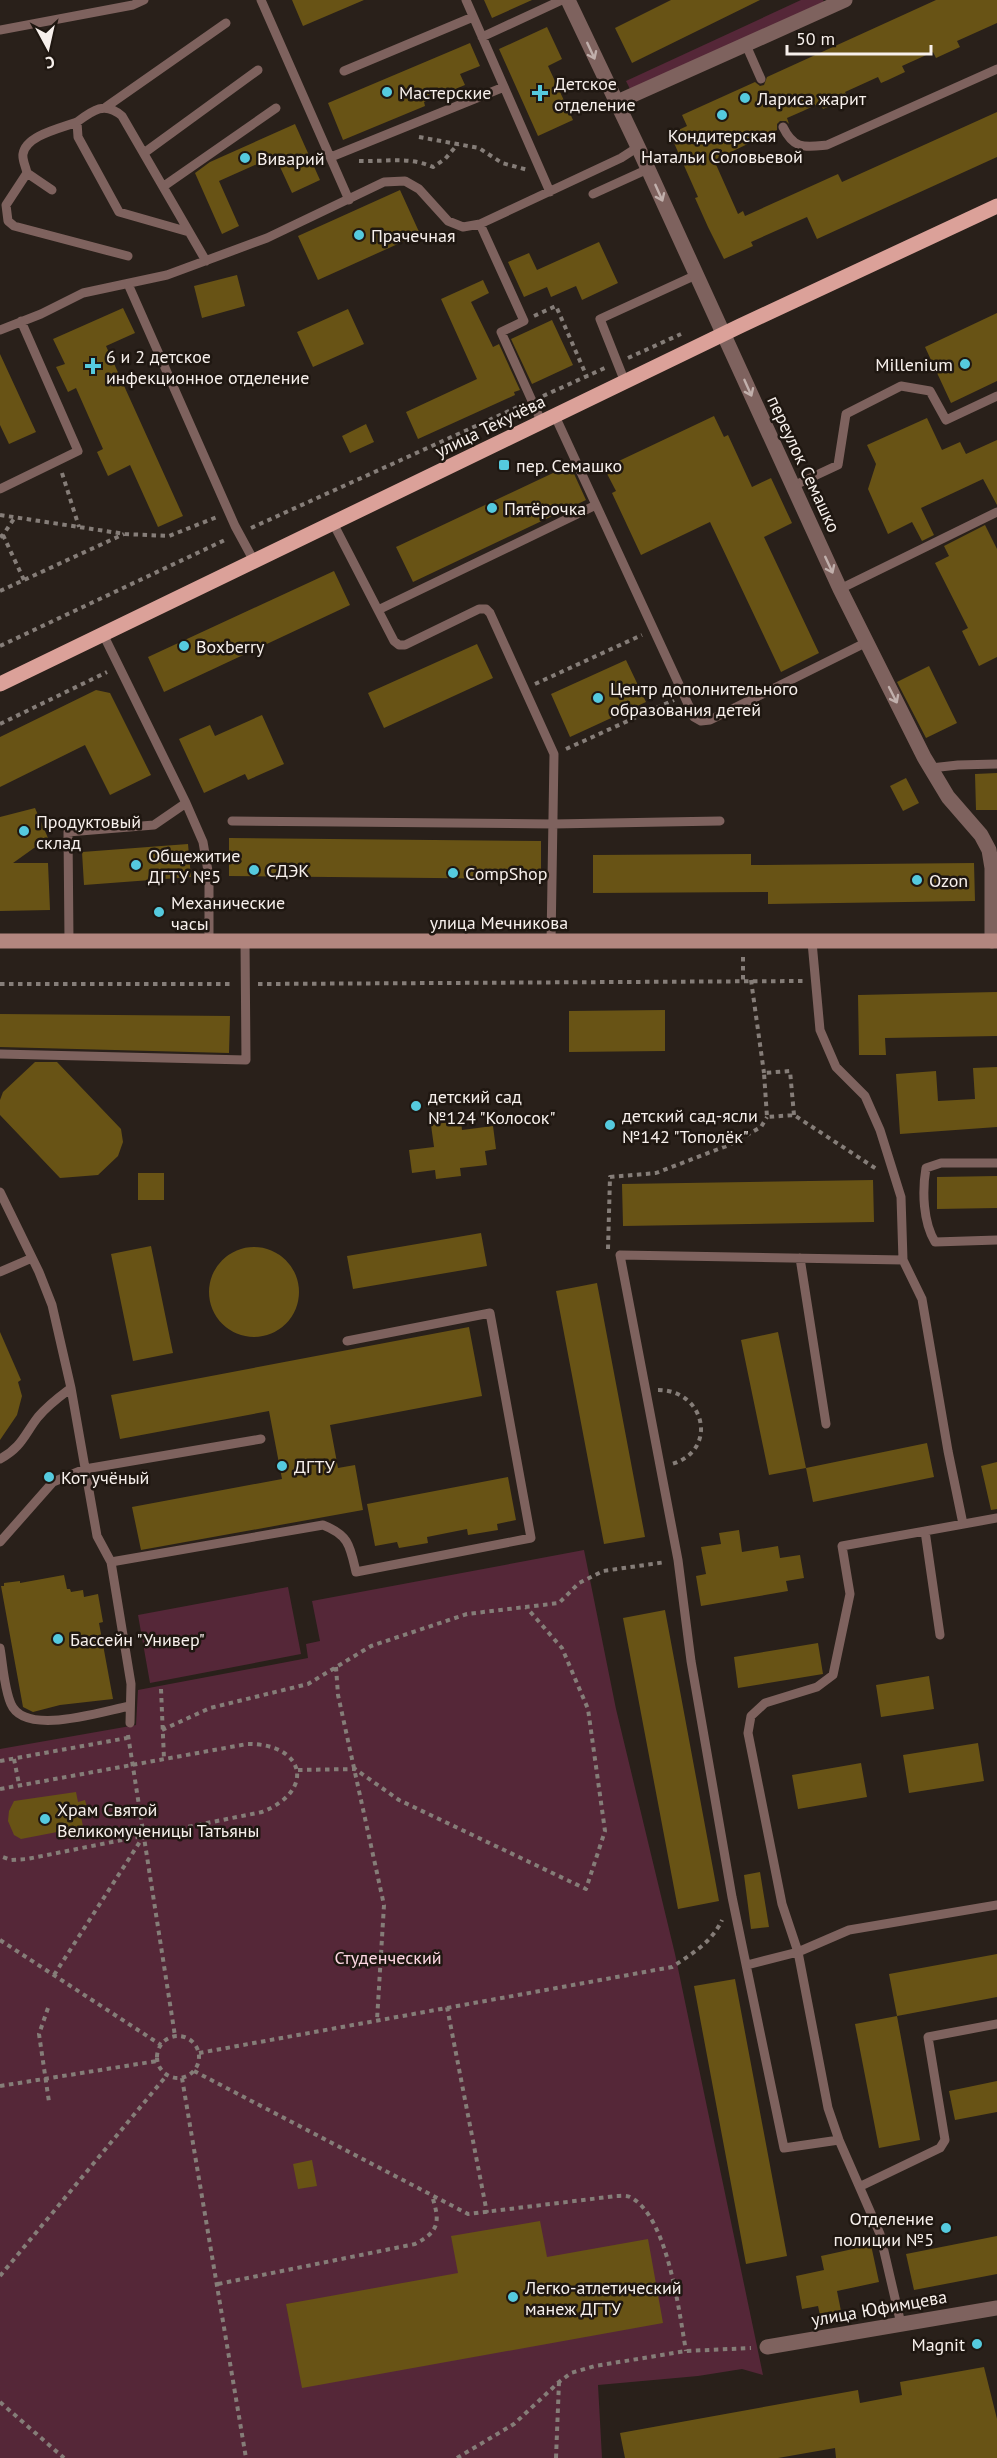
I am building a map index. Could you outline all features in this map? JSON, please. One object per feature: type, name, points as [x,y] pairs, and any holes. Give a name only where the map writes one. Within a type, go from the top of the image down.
[{"type":"main road","name":"улица Текучёва","points":[[0,684],[723,335],[997,206]]},
{"type":"main road","name":"улица Мечникова","points":[[0,941],[994,941]]},
{"type":"street","name":"переулок Семашко","points":[[567,0],[638,147],[840,589],[948,797],[993,847],[994,941]]},
{"type":"street","points":[[615,103],[845,0]]},
{"type":"street","name":"улица Юфимцева","points":[[767,2347],[997,2308]]},
{"type":"lane","points":[[0,30],[133,5],[144,0]]},
{"type":"lane","points":[[261,0],[349,200]]},
{"type":"lane","points":[[466,0],[550,192]]},
{"type":"lane","points":[[482,36],[562,0]]},
{"type":"lane","points":[[344,71],[473,17]]},
{"type":"lane","points":[[52,190],[27,173],[23,156],[29,142],[77,122],[95,109],[106,107],[226,23]]},
{"type":"lane","points":[[746,45],[761,80]]},
{"type":"lane","points":[[783,127],[789,139],[802,147],[827,145],[997,69]]},
{"type":"lane","points":[[144,153],[258,70]]},
{"type":"lane","points":[[331,157],[504,87]]},
{"type":"lane","points":[[106,107],[122,116],[206,261]]},
{"type":"lane","points":[[164,186],[276,108]]},
{"type":"lane","points":[[77,122],[78,137],[119,212],[189,232]]},
{"type":"lane","points":[[0,330],[83,293],[167,275],[267,238],[384,182],[405,181],[419,189],[448,221],[463,227],[480,224],[550,192],[638,147]]},
{"type":"lane","points":[[593,194],[648,169]]},
{"type":"lane","points":[[27,173],[6,205],[8,221],[14,226],[128,256]]},
{"type":"lane","points":[[480,224],[524,321],[501,332],[532,401],[548,419],[596,505],[694,717],[701,721],[710,720],[867,642]]},
{"type":"lane","points":[[625,382],[600,319],[696,275]]},
{"type":"lane","points":[[128,284],[229,512],[254,561]]},
{"type":"lane","points":[[0,489],[78,451],[21,321]]},
{"type":"lane","points":[[793,486],[838,465],[846,414],[901,386],[930,391],[946,420],[997,396]]},
{"type":"lane","points":[[378,610],[596,505]]},
{"type":"lane","points":[[840,589],[997,512]]},
{"type":"lane","points":[[333,523],[394,641],[399,645],[405,645],[479,609],[486,609],[490,613],[554,754],[551,942]]},
{"type":"lane","points":[[103,634],[203,842],[209,877],[209,942]]},
{"type":"lane","points":[[931,768],[997,764]]},
{"type":"lane","points":[[69,941],[68,832],[154,825],[186,803]]},
{"type":"lane","points":[[232,821],[553,825],[720,821]]},
{"type":"lane","points":[[0,1054],[246,1060],[245,942]]},
{"type":"lane","points":[[812,942],[820,1030],[836,1067],[866,1096],[880,1130],[901,1197],[903,1260],[922,1299],[963,1524]]},
{"type":"lane","points":[[997,1163],[941,1163],[926,1168],[923,1184],[928,1231],[935,1242],[997,1240]]},
{"type":"lane","points":[[0,1192],[52,1305],[71,1388],[97,1536],[111,1562],[131,1684],[130,1723]]},
{"type":"lane","points":[[838,2140],[784,2148],[732,1897],[691,1661],[678,1560],[620,1255],[903,1260]]},
{"type":"lane","points":[[0,1272],[32,1258]]},
{"type":"lane","points":[[800,1258],[826,1424]]},
{"type":"lane","points":[[111,1562],[323,1525],[338,1531],[351,1548],[356,1572],[531,1538],[490,1313],[347,1341]]},
{"type":"lane","points":[[0,1459],[19,1448],[52,1401],[71,1388]]},
{"type":"lane","points":[[0,1542],[53,1482],[85,1469],[261,1439]]},
{"type":"lane","points":[[901,2324],[880,2234],[861,2186],[838,2140],[828,2108],[798,1952],[782,1904],[748,1733],[751,1716],[765,1703],[817,1687],[833,1676],[850,1594],[842,1546],[997,1518]]},
{"type":"lane","points":[[926,1531],[940,1635]]},
{"type":"lane","points":[[0,1648],[11,1703],[16,1712],[29,1719],[45,1722],[130,1706]]},
{"type":"lane","points":[[747,1965],[798,1952],[849,1930],[997,1905]]},
{"type":"lane","points":[[861,2186],[940,2148],[945,2140],[928,2037],[997,2024]]},
{"type":"path","points":[[398,130],[438,141],[479,148],[502,163],[522,170],[541,171]]},
{"type":"path","points":[[342,152],[353,160],[374,162],[402,159],[418,161],[433,167],[445,159],[458,143]]},
{"type":"path","points":[[524,321],[556,306],[596,396]]},
{"type":"path","points":[[0,646],[239,533],[688,330]]},
{"type":"path","points":[[58,460],[79,527]]},
{"type":"path","points":[[0,515],[125,534],[169,536],[229,512]]},
{"type":"path","points":[[15,517],[2,536],[24,580]]},
{"type":"path","points":[[0,591],[125,534]]},
{"type":"path","points":[[525,689],[654,629]]},
{"type":"path","points":[[0,724],[118,666]]},
{"type":"path","points":[[554,754],[684,695]]},
{"type":"path","points":[[742,942],[743,980]]},
{"type":"path","points":[[620,1255],[608,1255],[610,1176],[656,1173],[729,1145],[760,1127],[767,1117],[764,1073],[751,980]]},
{"type":"path","points":[[0,984],[816,981]]},
{"type":"path","points":[[764,1073],[790,1071],[794,1115]]},
{"type":"path","points":[[767,1117],[794,1115],[896,1182]]},
{"type":"path","points":[[646,1389],[665,1390],[692,1402],[699,1416],[702,1430],[700,1442],[691,1453],[680,1462],[661,1468]]},
{"type":"path","points":[[162,1730],[210,1708],[308,1684],[371,1646],[467,1614],[559,1603],[579,1583],[603,1571],[678,1560]]},
{"type":"path","points":[[298,1770],[354,1769],[399,1800],[586,1889],[605,1831],[588,1709],[562,1648],[526,1607]]},
{"type":"path","points":[[336,1667],[338,1695],[384,1905],[377,2020]]},
{"type":"path","points":[[161,1689],[164,1758]]},
{"type":"path","points":[[130,1723],[127,1738],[175,2036]]},
{"type":"path","points":[[0,1761],[127,1738]]},
{"type":"path","points":[[0,1789],[241,1745],[268,1746],[279,1749],[291,1758],[297,1768],[297,1781],[286,1799],[262,1812],[27,1859],[11,1860],[0,1856]]},
{"type":"path","points":[[14,1759],[19,1784]]},
{"type":"path","points":[[54,1975],[144,1836]]},
{"type":"path","points":[[199,2054],[672,1967],[715,1934],[732,1897]]},
{"type":"path","points":[[0,1940],[161,2045]]},
{"type":"path","points":[[447,2007],[487,2212]]},
{"type":"path","points":[[48,2008],[39,2034],[49,2102]]},
{"type":"path","points":[[175,2036],[188,2038],[197,2047],[199,2054],[199,2063],[194,2071],[182,2078],[167,2075],[157,2061],[161,2045],[175,2036]]},
{"type":"path","points":[[0,2086],[157,2061]]},
{"type":"path","points":[[194,2071],[468,2214],[629,2196],[646,2212],[660,2239],[673,2276],[686,2351]]},
{"type":"path","points":[[0,2276],[167,2075]]},
{"type":"path","points":[[182,2078],[246,2458]]},
{"type":"path","points":[[218,2284],[415,2244],[430,2236],[435,2229],[437,2218],[432,2195]]},
{"type":"path","points":[[457,2458],[514,2424],[571,2373],[595,2366],[686,2351],[767,2347]]},
{"type":"path","points":[[556,2458],[559,2382]]},
{"type":"path","points":[[0,2402],[64,2458]]},
{"type":"green space","points":[[801,0],[823,0],[825,4],[632,93],[626,81]]},
{"type":"green space","name":"Студенческий","points":[[584,1550],[616,1709],[675,1954],[763,2375],[742,2369],[698,2376],[598,2385],[602,2458],[0,2458],[0,1749],[136,1725],[138,1690],[308,1658],[306,1644],[320,1641],[312,1601]]},
{"type":"green space","points":[[288,1587],[301,1654],[150,1683],[138,1615]]},
{"type":"building","points":[[292,0],[364,0],[303,26]]},
{"type":"building","points":[[484,0],[532,0],[492,18]]},
{"type":"building","points":[[671,0],[760,0],[632,63],[615,28]]},
{"type":"building","points":[[936,0],[997,0],[997,23],[957,41],[960,47],[936,58],[933,52],[902,66],[905,72],[888,80],[881,83],[878,77],[845,92],[848,98],[823,109],[820,103],[787,118],[789,124],[786,121],[780,121],[777,124],[777,130],[714,160],[738,214],[743,211],[745,216],[838,174],[842,182],[997,112],[997,157],[817,239],[807,217],[751,242],[753,246],[724,259],[695,198],[698,197],[670,134],[687,126],[682,115],[755,82],[760,86],[764,85],[767,77]]},
{"type":"building","name":"Детское отделение","points":[[547,27],[562,59],[548,66],[573,120],[538,136],[499,49]]},
{"type":"building","name":"Мастерские","points":[[470,43],[480,66],[460,74],[465,85],[424,102],[425,106],[343,140],[328,103]]},
{"type":"building","name":"Виварий","points":[[295,124],[320,180],[292,193],[275,156],[219,181],[239,226],[222,234],[195,173],[210,162]]},
{"type":"building","name":"Прачечная","points":[[400,190],[420,234],[318,280],[298,236]]},
{"type":"building","points":[[599,242],[618,283],[582,300],[576,286],[551,297],[547,287],[524,297],[508,262],[529,253],[537,270]]},
{"type":"building","points":[[237,275],[245,306],[202,318],[194,286]]},
{"type":"building","points":[[483,280],[489,293],[471,302],[493,347],[499,344],[520,390],[514,392],[515,395],[418,439],[406,412],[477,379],[441,299]]},
{"type":"building","points":[[123,308],[135,333],[106,346],[183,516],[158,527],[130,465],[108,476],[97,452],[103,449],[76,388],[68,392],[56,367],[65,364],[53,339]]},
{"type":"building","points":[[348,309],[364,344],[313,367],[297,332]]},
{"type":"building","name":"Millenium","points":[[997,313],[997,381],[951,403],[925,347]]},
{"type":"building","points":[[552,320],[573,365],[532,384],[511,339]]},
{"type":"building","points":[[0,354],[36,432],[9,444],[0,425]]},
{"type":"building","points":[[714,416],[724,437],[728,435],[752,487],[771,478],[792,523],[764,537],[819,653],[781,672],[710,522],[641,555],[612,493],[616,491],[604,468]]},
{"type":"building","points":[[927,418],[942,450],[960,442],[966,454],[997,440],[997,505],[983,479],[921,508],[934,535],[922,541],[912,522],[888,534],[868,489],[876,464],[867,445]]},
{"type":"building","points":[[366,424],[374,442],[350,453],[342,436]]},
{"type":"building","points":[[570,465],[586,500],[413,582],[396,547]]},
{"type":"building","points":[[985,525],[997,549],[997,657],[979,666],[962,631],[968,628],[935,563],[949,556],[944,546]]},
{"type":"building","points":[[334,571],[350,605],[164,692],[148,657]]},
{"type":"building","points":[[477,644],[493,678],[384,728],[368,693]]},
{"type":"building","name":"Центр дополнительного образования детей","points":[[626,660],[646,702],[570,737],[551,694]]},
{"type":"building","points":[[929,666],[957,723],[926,738],[897,682]]},
{"type":"building","points":[[96,690],[110,693],[151,775],[110,795],[85,745],[0,787],[0,737]]},
{"type":"building","points":[[262,715],[284,764],[248,780],[245,774],[204,793],[179,739],[210,725],[215,736]]},
{"type":"building","points":[[997,773],[997,810],[976,810],[975,774]]},
{"type":"building","points":[[906,778],[919,803],[903,811],[890,786]]},
{"type":"building","points":[[35,808],[48,838],[13,863],[48,863],[50,910],[0,911],[0,817]]},
{"type":"building","points":[[229,838],[541,841],[541,879],[229,876]]},
{"type":"building","name":"Общежитие ДГТУ №5","points":[[188,844],[191,877],[84,885],[82,852]]},
{"type":"building","points":[[751,854],[751,865],[974,863],[975,901],[768,904],[768,892],[593,893],[593,855]]},
{"type":"building","points":[[997,992],[997,1036],[885,1038],[886,1055],[859,1055],[858,995]]},
{"type":"building","points":[[665,1010],[665,1051],[569,1052],[569,1011]]},
{"type":"building","points":[[0,1014],[230,1016],[229,1053],[0,1047]]},
{"type":"building","points":[[35,1062],[57,1062],[121,1129],[123,1142],[118,1156],[98,1175],[60,1178],[0,1115],[0,1100],[3,1092]]},
{"type":"building","points":[[997,1067],[997,1127],[900,1134],[896,1074],[936,1071],[938,1101],[975,1099],[973,1068]]},
{"type":"building","points":[[461,1120],[462,1130],[493,1126],[496,1149],[485,1151],[487,1165],[460,1168],[461,1176],[436,1179],[435,1170],[412,1173],[409,1150],[434,1147],[431,1125]]},
{"type":"building","points":[[138,1173],[164,1173],[164,1200],[138,1200]]},
{"type":"building","points":[[997,1176],[997,1208],[937,1209],[937,1177]]},
{"type":"building","points":[[873,1180],[874,1222],[623,1226],[622,1184]]},
{"type":"building","points":[[481,1233],[487,1266],[353,1289],[347,1256]]},
{"type":"building","points":[[151,1246],[173,1353],[133,1361],[111,1254]]},
{"type":"building","points":[[254,1247],[271,1250],[286,1260],[296,1275],[299,1292],[296,1309],[286,1324],[271,1334],[254,1337],[237,1334],[222,1324],[212,1309],[209,1292],[212,1275],[222,1260],[237,1250]]},
{"type":"building","points":[[597,1283],[645,1537],[604,1544],[556,1291]]},
{"type":"building","points":[[469,1327],[482,1396],[330,1425],[338,1468],[355,1465],[363,1510],[141,1550],[132,1507],[282,1479],[269,1411],[120,1439],[111,1395]]},
{"type":"building","points":[[0,1332],[21,1380],[18,1382],[22,1396],[17,1415],[0,1440]]},
{"type":"building","points":[[778,1332],[806,1468],[769,1475],[741,1340]]},
{"type":"building","points":[[927,1443],[934,1477],[813,1502],[806,1468]]},
{"type":"building","points":[[997,1462],[997,1509],[991,1510],[981,1466]]},
{"type":"building","points":[[508,1477],[516,1520],[497,1524],[498,1530],[468,1535],[467,1529],[427,1537],[428,1543],[399,1548],[397,1542],[375,1546],[367,1504]]},
{"type":"building","points":[[739,1530],[742,1552],[778,1546],[780,1558],[800,1555],[804,1578],[786,1581],[788,1591],[701,1606],[696,1576],[706,1574],[701,1547],[721,1544],[719,1533]]},
{"type":"building","points":[[64,1575],[67,1589],[71,1592],[83,1590],[84,1597],[98,1594],[103,1622],[99,1623],[113,1699],[60,1705],[33,1712],[23,1707],[1,1586],[4,1586],[4,1583],[20,1581],[20,1583]]},
{"type":"building","points":[[665,1610],[719,1901],[678,1909],[623,1618]]},
{"type":"building","points":[[818,1643],[823,1674],[738,1688],[734,1657]]},
{"type":"building","points":[[929,1676],[934,1709],[881,1717],[876,1685]]},
{"type":"building","points":[[978,1743],[984,1781],[909,1793],[903,1755]]},
{"type":"building","points":[[861,1763],[867,1797],[798,1809],[792,1775]]},
{"type":"building","name":"Храм Святой Великомученицы Татьяны","points":[[76,1792],[78,1802],[85,1800],[89,1815],[81,1816],[83,1827],[21,1839],[14,1835],[8,1821],[9,1811],[14,1801]]},
{"type":"building","points":[[760,1872],[769,1927],[751,1929],[744,1875]]},
{"type":"building","points":[[997,1954],[997,1997],[897,2016],[889,1974]]},
{"type":"building","points":[[735,1979],[787,2256],[746,2264],[694,1986]]},
{"type":"building","points":[[897,2016],[920,2140],[879,2148],[855,2024]]},
{"type":"building","points":[[997,2081],[997,2112],[955,2120],[949,2091]]},
{"type":"building","points":[[312,2160],[317,2186],[298,2189],[293,2164]]},
{"type":"building","points":[[540,2221],[547,2257],[648,2239],[663,2323],[302,2388],[286,2304],[458,2273],[451,2236]]},
{"type":"building","name":"Отделение полиции №5","points":[[997,2236],[997,2274],[914,2290],[906,2254]]},
{"type":"building","points":[[871,2245],[879,2282],[837,2291],[841,2311],[820,2315],[818,2306],[802,2309],[796,2276],[824,2270],[821,2256]]},
{"type":"building","points":[[984,2367],[997,2419],[997,2458],[836,2458],[835,2448],[778,2458],[625,2458],[620,2433],[858,2390],[860,2403],[902,2395],[900,2382]]},
{"type":"place","name":"Мастерские","points":[[387,92]]},
{"type":"place","name":"Детское отделение","points":[[540,93]]},
{"type":"place","name":"Лариса жарит","points":[[745,98]]},
{"type":"place","name":"Кондитерская Натальи Соловьевой","points":[[722,115]]},
{"type":"place","name":"Виварий","points":[[245,158]]},
{"type":"place","name":"Прачечная","points":[[359,235]]},
{"type":"place","name":"Millenium","points":[[965,364]]},
{"type":"place","name":"6 и 2 детское инфекционное отделение","points":[[93,366]]},
{"type":"place","name":"пер. Семашко","points":[[504,465]]},
{"type":"place","name":"Пятёрочка","points":[[492,508]]},
{"type":"place","name":"Boxberry","points":[[184,646]]},
{"type":"place","name":"Центр дополнительного образования детей","points":[[598,698]]},
{"type":"place","name":"Продуктовый склад","points":[[24,831]]},
{"type":"place","name":"Общежитие ДГТУ №5","points":[[136,865]]},
{"type":"place","name":"СДЭК","points":[[254,870]]},
{"type":"place","name":"CompShop","points":[[453,873]]},
{"type":"place","name":"Ozon","points":[[917,880]]},
{"type":"place","name":"Механические часы","points":[[159,912]]},
{"type":"place","name":"детский сад №124 \"Колосок\"","points":[[416,1106]]},
{"type":"place","name":"детский сад-ясли №142 \"Тополёк\"","points":[[610,1125]]},
{"type":"place","name":"ДГТУ","points":[[282,1466]]},
{"type":"place","name":"Кот учёный","points":[[49,1477]]},
{"type":"place","name":"Бассейн \"Универ\"","points":[[58,1639]]},
{"type":"place","name":"Храм Святой Великомученицы Татьяны","points":[[45,1819]]},
{"type":"place","name":"Отделение полиции №5","points":[[946,2228]]},
{"type":"place","name":"Легко-атлетический манеж ДГТУ","points":[[513,2297]]},
{"type":"place","name":"Magnit","points":[[977,2344]]}]
